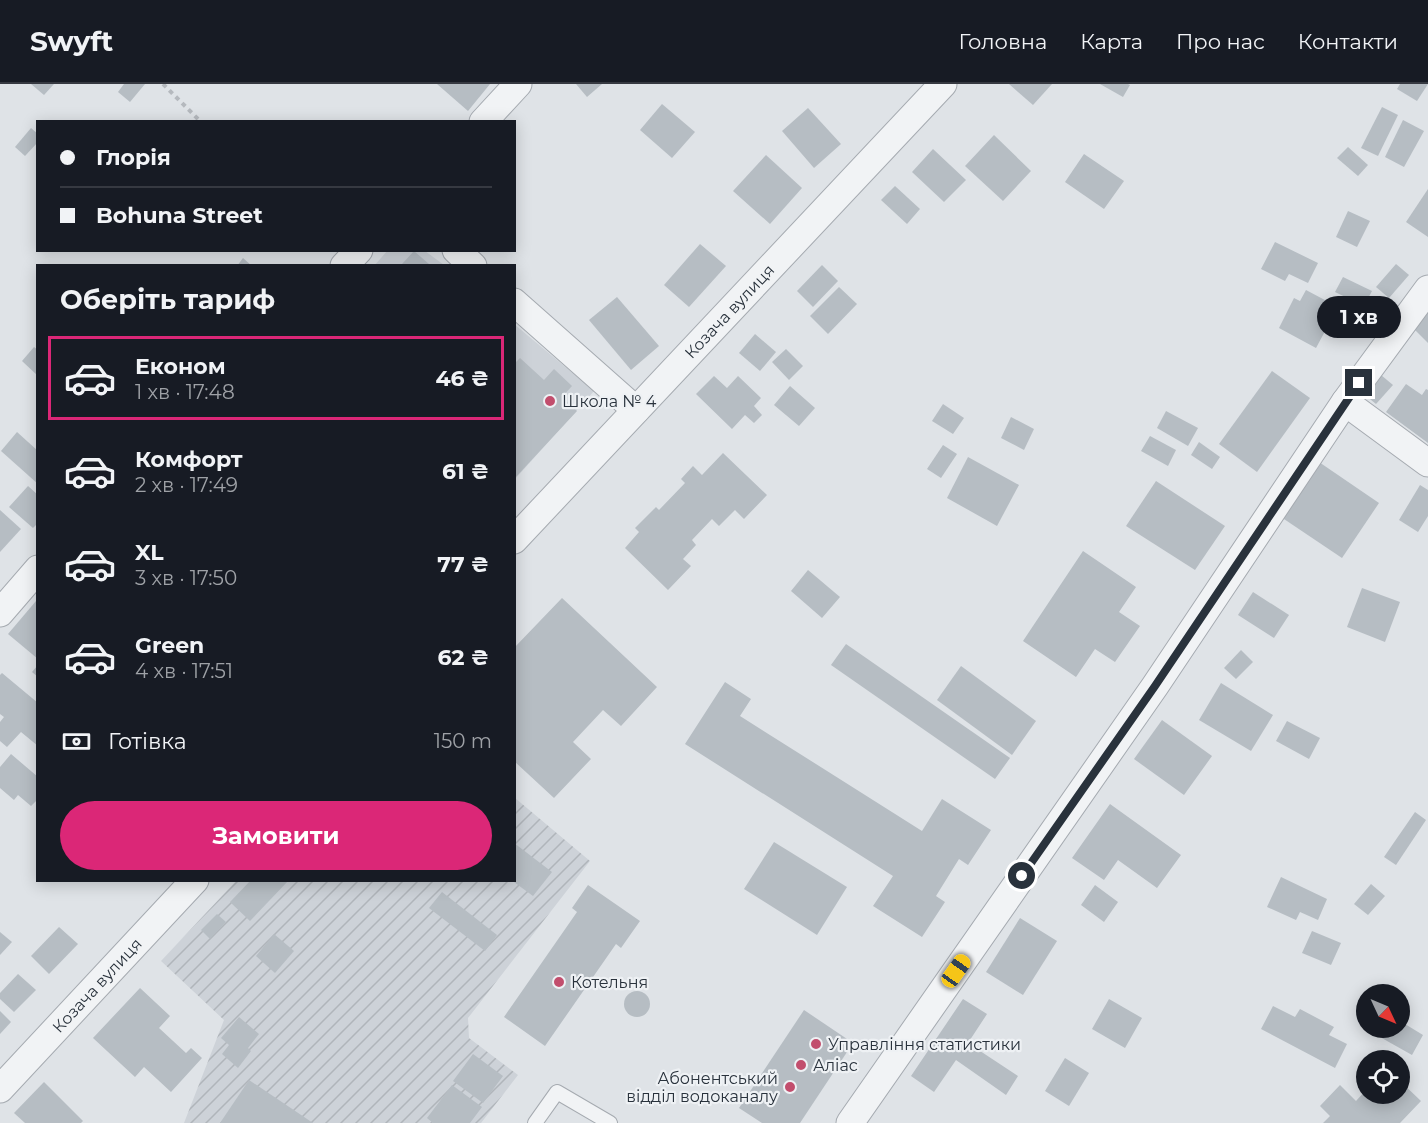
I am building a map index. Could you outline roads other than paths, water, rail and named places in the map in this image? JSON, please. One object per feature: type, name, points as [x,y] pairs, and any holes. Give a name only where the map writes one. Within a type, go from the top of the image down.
[{"type":"street","points":[[485,120],[518,84]]},
{"type":"street","name":"Козача вулиця","points":[[516,538],[943,84]]},
{"type":"street","points":[[346,264],[357,252]]},
{"type":"street","points":[[458,252],[471,264]]},
{"type":"street","points":[[850,1123],[1155,686],[1345,402],[1428,290]]},
{"type":"street","points":[[516,304],[636,410]]},
{"type":"street","points":[[1345,402],[1428,463]]},
{"type":"street","points":[[0,612],[36,571]]},
{"type":"street","name":"Козача вулиця","points":[[0,1089],[193,882]]},
{"type":"lane","points":[[535,1123],[557,1092],[610,1123]]},
{"type":"place","name":"Школа № 4","points":[[550,401]]},
{"type":"place","name":"Котельня","points":[[559,982]]},
{"type":"place","name":"Управління статистики","points":[[816,1044]]},
{"type":"place","name":"Аліас","points":[[801,1065]]},
{"type":"place","name":"Абонентський відділ водоканалу","points":[[790,1087]]}]
